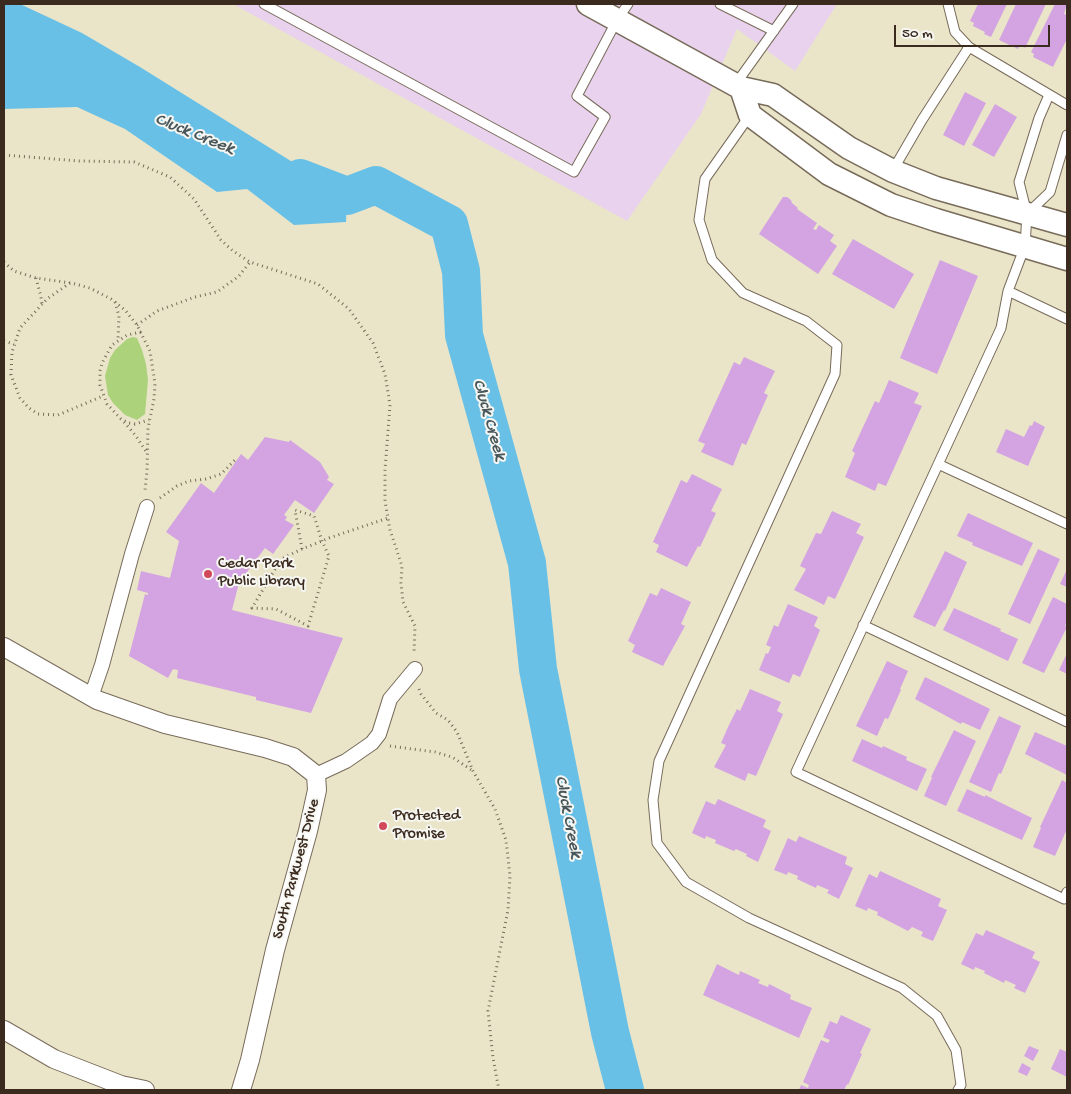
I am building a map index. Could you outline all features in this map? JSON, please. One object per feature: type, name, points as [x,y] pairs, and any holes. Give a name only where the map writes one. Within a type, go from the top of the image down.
[{"type":"street","points":[[588,4],[622,12],[738,87],[773,95],[849,148],[893,171],[936,188],[1067,226]]},
{"type":"street","points":[[738,87],[750,115],[829,174],[891,206],[1067,259]]},
{"type":"street","points":[[90,697],[102,665],[132,554],[147,507]]},
{"type":"street","name":"South Parkwest Drive","points":[[4,647],[90,697],[165,724],[265,748],[293,757],[316,775],[318,790],[275,950],[250,1060],[241,1090]]},
{"type":"street","points":[[316,775],[352,757],[372,743],[379,734],[390,699],[414,669]]},
{"type":"street","points":[[4,1030],[54,1059],[122,1085],[145,1090]]},
{"type":"lane","points":[[264,4],[574,172],[605,117],[577,96],[622,12]]},
{"type":"lane","points":[[720,4],[774,31]]},
{"type":"lane","points":[[738,87],[794,4]]},
{"type":"lane","points":[[948,4],[955,32],[969,47],[1067,105]]},
{"type":"lane","points":[[893,171],[922,120],[969,47]]},
{"type":"lane","points":[[1049,95],[1039,118],[1019,182],[1027,214],[1025,246],[1008,292],[1001,328],[796,772],[1064,899],[1067,892]]},
{"type":"lane","points":[[750,115],[705,179],[699,220],[712,260],[743,293],[806,321],[837,345],[835,374],[659,761],[653,800],[658,843],[686,882],[749,918],[902,988],[936,1016],[956,1050],[961,1085],[958,1090]]},
{"type":"lane","points":[[1027,214],[1050,192],[1067,135]]},
{"type":"lane","points":[[1008,292],[1067,319]]},
{"type":"lane","points":[[938,464],[1067,524]]},
{"type":"lane","points":[[864,625],[1067,722]]},
{"type":"path","points":[[4,155],[79,161],[134,162],[170,177],[194,199],[221,240],[233,251],[250,262],[318,284],[349,309],[373,343],[386,374],[390,406],[385,470],[385,501],[390,530],[402,566],[400,583],[403,602],[415,626],[415,676],[421,694],[436,713],[448,720],[457,732],[473,771],[495,809],[506,840],[510,876],[508,910],[488,1010],[493,1058],[499,1090]]},
{"type":"path","points":[[4,262],[14,271],[36,278],[90,288],[115,302],[125,310],[137,325],[150,351],[156,384],[147,454],[148,471],[144,496],[147,507],[177,486],[189,481],[206,479],[221,474],[237,458]]},
{"type":"path","points":[[137,325],[157,311],[195,297],[217,292],[239,276],[250,262]]},
{"type":"path","points":[[36,278],[42,305]]},
{"type":"path","points":[[70,283],[42,305],[20,328],[14,344],[10,365],[11,375],[20,398],[38,414],[58,415],[103,396]]},
{"type":"path","points":[[115,302],[119,316],[118,340]]},
{"type":"path","points":[[141,332],[126,335],[109,349],[102,363],[100,385],[103,396],[108,404],[136,436],[147,454]]},
{"type":"path","points":[[4,341],[14,344]]},
{"type":"path","points":[[121,418],[135,424],[150,420]]},
{"type":"path","points":[[302,549],[295,510],[314,516],[322,541],[328,556],[308,626],[276,609],[252,608],[282,559],[322,541],[388,518]]},
{"type":"path","points":[[372,743],[435,752],[452,757],[473,771]]},
{"type":"shaded area","points":[[233,4],[837,4],[795,71],[737,29],[701,114],[627,221]]},
{"type":"green space","points":[[137,338],[142,350],[148,380],[145,414],[137,420],[125,415],[113,403],[108,395],[105,376],[110,358],[115,350],[127,339]]},
{"type":"water","points":[[4,4],[20,4],[82,33],[347,196],[346,222],[294,225],[247,189],[217,192],[125,129],[77,107],[4,109]]},
{"type":"building","points":[[978,4],[1007,4],[991,37],[973,26],[974,23],[970,21]]},
{"type":"building","points":[[1016,4],[1046,4],[1025,48],[1020,45],[1018,49],[999,40]]},
{"type":"building","points":[[1055,4],[1067,4],[1064,14],[1067,15],[1067,39],[1053,67],[1033,57],[1034,54],[1031,52]]},
{"type":"building","points":[[965,92],[986,103],[964,146],[943,135]]},
{"type":"building","points":[[995,104],[1017,117],[994,157],[972,145]]},
{"type":"building","points":[[783,197],[791,200],[797,209],[817,223],[813,229],[816,230],[819,225],[834,235],[830,241],[837,246],[818,274],[759,234]]},
{"type":"building","points":[[853,239],[914,274],[894,309],[832,274]]},
{"type":"building","points":[[940,260],[978,276],[937,374],[900,358]]},
{"type":"building","points":[[744,357],[775,371],[764,393],[768,395],[746,445],[742,443],[733,466],[701,452],[705,444],[698,441],[734,362],[740,365]]},
{"type":"building","points":[[889,380],[919,393],[914,403],[922,406],[886,486],[878,483],[875,491],[845,477],[855,453],[852,451],[875,401],[879,403]]},
{"type":"building","points":[[1034,421],[1045,427],[1028,466],[996,452],[1006,429],[1024,437]]},
{"type":"building","name":"Cedar Park Public Library","points":[[265,437],[289,442],[290,440],[320,462],[329,477],[327,480],[334,484],[314,513],[295,500],[284,515],[287,517],[285,520],[294,525],[273,554],[265,548],[240,579],[232,610],[343,638],[311,713],[256,700],[256,697],[177,678],[178,670],[173,669],[168,678],[129,656],[145,594],[148,595],[148,593],[137,590],[141,571],[170,578],[179,541],[166,532],[201,483],[214,493],[241,454],[248,460]]},
{"type":"building","points":[[692,474],[722,489],[711,511],[716,513],[700,547],[698,546],[687,567],[656,552],[659,545],[653,542],[681,480],[687,483]]},
{"type":"building","points":[[832,511],[861,524],[856,533],[864,537],[835,599],[828,596],[824,605],[794,590],[806,569],[800,566],[816,533],[821,534]]},
{"type":"building","points":[[968,513],[1033,543],[1022,566],[972,545],[973,543],[957,536]]},
{"type":"building","points":[[1038,549],[1060,559],[1030,624],[1008,614]]},
{"type":"building","points":[[945,551],[967,562],[945,611],[935,627],[913,617]]},
{"type":"building","points":[[1067,569],[1067,587],[1060,584]]},
{"type":"building","points":[[661,588],[691,602],[681,624],[685,626],[663,666],[632,652],[635,645],[628,641],[650,593],[657,596]]},
{"type":"building","points":[[1053,597],[1067,604],[1067,622],[1065,626],[1067,627],[1044,673],[1022,663]]},
{"type":"building","points":[[788,604],[818,617],[814,626],[820,630],[800,677],[793,674],[789,683],[759,670],[766,653],[768,654],[771,647],[766,645],[774,625],[778,627]]},
{"type":"building","points":[[954,608],[1001,629],[1000,631],[1018,639],[1008,661],[943,630]]},
{"type":"building","points":[[1067,653],[1067,674],[1059,670]]},
{"type":"building","points":[[887,661],[908,671],[888,719],[885,718],[877,736],[856,726]]},
{"type":"building","points":[[925,677],[990,709],[980,730],[962,722],[961,724],[915,699]]},
{"type":"building","points":[[750,689],[781,702],[777,711],[783,714],[756,776],[748,773],[745,781],[714,767],[726,745],[721,743],[728,727],[737,709],[740,711]]},
{"type":"building","points":[[999,716],[1021,726],[1001,774],[999,773],[991,792],[969,782]]},
{"type":"building","points":[[954,730],[976,741],[946,806],[924,796]]},
{"type":"building","points":[[1035,732],[1067,746],[1067,775],[1025,754]]},
{"type":"building","points":[[862,739],[907,757],[906,760],[927,769],[917,791],[852,761]]},
{"type":"building","points":[[1062,780],[1067,783],[1067,829],[1055,856],[1033,847],[1040,827]]},
{"type":"building","points":[[967,789],[985,797],[985,795],[1032,818],[1022,840],[957,811]]},
{"type":"building","points":[[718,799],[766,820],[763,827],[771,831],[758,862],[736,849],[734,851],[715,843],[716,840],[706,836],[705,839],[692,833],[706,801],[715,805]]},
{"type":"building","points":[[799,836],[847,857],[845,864],[853,868],[839,899],[827,893],[829,890],[817,885],[816,888],[797,879],[798,876],[788,872],[787,875],[774,870],[788,838],[796,842]]},
{"type":"building","points":[[880,871],[941,899],[938,906],[947,910],[933,941],[921,936],[923,932],[912,927],[908,931],[877,915],[878,912],[868,908],[867,911],[855,906],[869,874],[877,878]]},
{"type":"building","points":[[986,930],[1035,952],[1032,958],[1040,962],[1025,993],[1014,988],[1016,985],[1005,980],[1004,983],[984,973],[985,971],[975,967],[974,970],[961,964],[976,933],[983,936]]},
{"type":"building","points":[[717,964],[739,975],[740,971],[760,980],[758,983],[768,987],[769,984],[791,995],[790,999],[812,1008],[799,1038],[703,995]]},
{"type":"building","points":[[841,1015],[871,1029],[848,1085],[844,1090],[799,1090],[801,1085],[808,1088],[809,1085],[803,1082],[821,1040],[828,1043],[830,1040],[823,1037],[830,1021],[837,1024]]},
{"type":"building","points":[[1029,1046],[1039,1050],[1033,1061],[1024,1056]]},
{"type":"building","points":[[1060,1049],[1067,1052],[1067,1077],[1051,1069]]},
{"type":"building","points":[[1022,1063],[1031,1068],[1027,1076],[1018,1072]]},
{"type":"waterway","name":"Cluck Creek","points":[[300,178],[347,196],[376,185],[449,224],[461,271],[464,335],[527,563],[538,669],[610,1032],[625,1090]]},
{"type":"place","name":"Cedar Park Public Library","points":[[208,574]]},
{"type":"place","name":"Protected Promise","points":[[383,826]]}]
